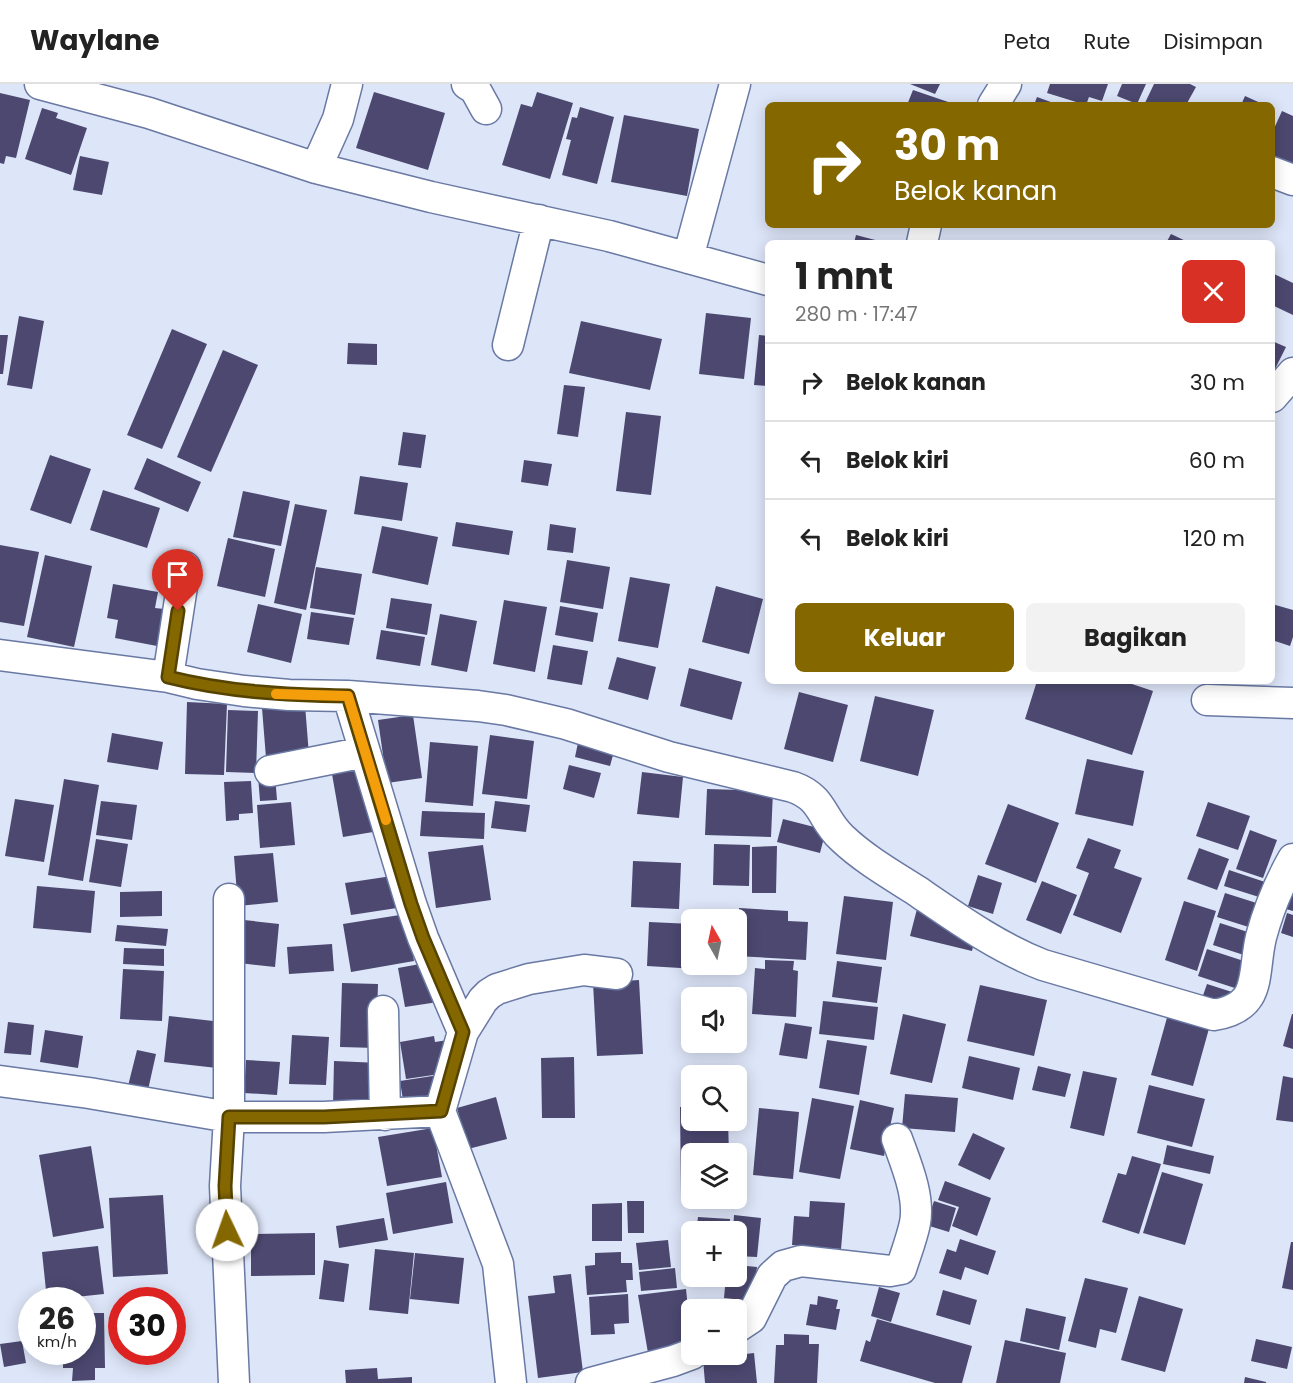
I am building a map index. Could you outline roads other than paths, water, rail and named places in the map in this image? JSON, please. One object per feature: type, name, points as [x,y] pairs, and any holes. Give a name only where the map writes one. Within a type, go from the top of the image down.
[{"type":"street","points":[[40,84],[149,113],[316,168],[431,197],[538,220],[765,279]]},
{"type":"street","points":[[316,168],[338,119],[347,84]]},
{"type":"street","points":[[467,84],[475,89],[486,108]]},
{"type":"street","points":[[688,258],[735,84]]},
{"type":"street","points":[[995,102],[1006,84]]},
{"type":"street","points":[[1275,173],[1293,180]]},
{"type":"street","points":[[508,345],[538,220]]},
{"type":"street","points":[[1275,394],[1293,373]]},
{"type":"street","points":[[168,677],[185,567]]},
{"type":"street","points":[[0,655],[168,677],[244,691],[289,695],[348,696],[506,710],[566,724],[669,758],[805,791],[816,799],[841,837],[866,858],[1018,956],[1214,1015],[1236,1009],[1248,998],[1254,988],[1261,936],[1293,859]]},
{"type":"street","points":[[348,696],[411,904],[463,1032]]},
{"type":"street","points":[[1207,700],[1293,703]]},
{"type":"street","points":[[270,771],[365,752]]},
{"type":"street","points":[[229,899],[229,1117],[225,1186],[234,1383]]},
{"type":"street","points":[[511,1383],[498,1264],[441,1111],[463,1032],[483,1000],[497,989],[529,979],[584,970],[617,974]]},
{"type":"street","points":[[383,1011],[385,1115]]},
{"type":"street","points":[[0,1081],[89,1093],[229,1117],[385,1115],[441,1111]]},
{"type":"street","points":[[747,1321],[751,1318],[772,1276],[783,1266],[801,1261],[890,1271],[901,1269],[915,1221],[915,1203],[907,1166],[897,1139]]},
{"type":"street","points":[[591,1383],[681,1358]]}]
